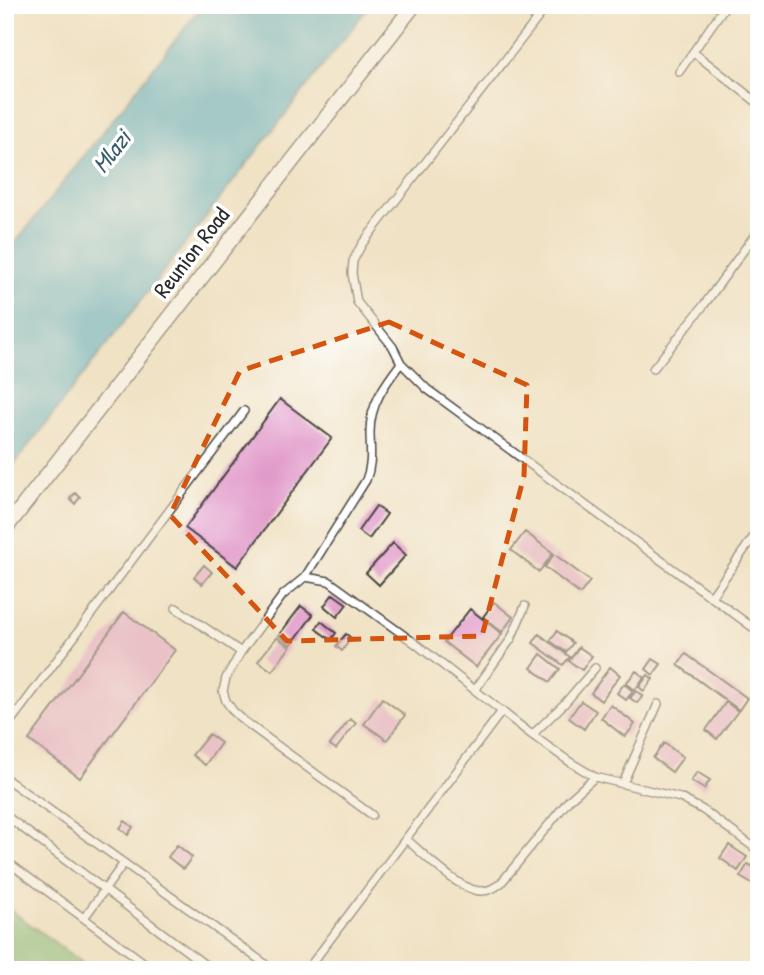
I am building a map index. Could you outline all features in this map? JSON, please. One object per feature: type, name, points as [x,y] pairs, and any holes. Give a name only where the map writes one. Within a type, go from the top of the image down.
[{"type":"street","name":"Reunion Road","points":[[5,529],[414,5]]},
{"type":"lane","points":[[548,5],[378,223],[353,261],[353,287],[357,302],[393,347],[401,363],[427,388],[759,632]]},
{"type":"lane","points":[[679,72],[726,5]]},
{"type":"lane","points":[[693,51],[759,104]]},
{"type":"lane","points":[[653,369],[759,229]]},
{"type":"lane","points":[[372,815],[233,711],[223,691],[226,678],[241,652],[283,595],[305,577],[366,480],[372,465],[370,434],[374,404],[401,363]]},
{"type":"lane","points":[[5,729],[244,411]]},
{"type":"lane","points":[[711,597],[759,529]]},
{"type":"lane","points":[[305,577],[328,581],[416,644],[570,762],[595,776],[680,797],[703,810],[759,851]]},
{"type":"lane","points":[[475,690],[511,639],[525,606]]},
{"type":"lane","points":[[176,608],[241,652]]},
{"type":"lane","points":[[532,735],[565,703],[595,668]]},
{"type":"lane","points":[[623,783],[658,704]]},
{"type":"lane","points":[[307,970],[502,711]]},
{"type":"lane","points":[[406,839],[459,883],[482,891],[493,888],[502,883],[569,800],[595,776]]},
{"type":"lane","points":[[5,778],[264,962],[268,970]]},
{"type":"lane","points":[[5,816],[212,970]]},
{"type":"lane","points":[[5,860],[154,970]]},
{"type":"lane","points":[[84,918],[124,863]]},
{"type":"highlighted area","points":[[389,322],[527,385],[524,476],[482,636],[287,641],[170,515],[240,371]]},
{"type":"green space","points":[[5,906],[92,970],[5,970]]},
{"type":"water","name":"Mlazi","points":[[203,5],[370,5],[5,476],[5,256]]},
{"type":"building","points":[[280,399],[332,438],[237,567],[185,528]]},
{"type":"building","points":[[75,493],[80,497],[75,504],[70,499]]},
{"type":"building","points":[[376,506],[387,514],[369,539],[358,531]]},
{"type":"building","points":[[525,532],[553,553],[539,572],[511,550]]},
{"type":"building","points":[[393,543],[406,555],[379,585],[366,573]]},
{"type":"building","points":[[554,554],[590,581],[580,594],[545,567]]},
{"type":"building","points":[[204,565],[212,572],[202,584],[194,577]]},
{"type":"building","points":[[333,594],[347,604],[337,617],[324,606]]},
{"type":"building","points":[[494,602],[513,617],[502,632],[483,617]]},
{"type":"building","points":[[301,606],[313,615],[291,645],[279,635]]},
{"type":"building","points":[[470,609],[502,634],[476,667],[444,642]]},
{"type":"building","points":[[124,612],[175,650],[80,778],[29,740]]},
{"type":"building","points":[[321,621],[336,633],[331,640],[316,629]]},
{"type":"building","points":[[557,631],[573,643],[566,652],[550,641]]},
{"type":"building","points":[[346,634],[351,638],[342,651],[336,646]]},
{"type":"building","points":[[539,634],[570,657],[563,665],[533,643]]},
{"type":"building","points":[[277,637],[290,647],[272,671],[258,661]]},
{"type":"building","points":[[579,647],[592,656],[582,670],[569,661]]},
{"type":"building","points":[[541,654],[560,669],[550,682],[531,668]]},
{"type":"building","points":[[686,654],[747,698],[739,710],[678,665]]},
{"type":"building","points":[[653,659],[661,664],[653,675],[646,669]]},
{"type":"building","points":[[610,667],[620,675],[601,701],[591,693]]},
{"type":"building","points":[[636,671],[644,677],[635,690],[626,683]]},
{"type":"building","points":[[648,675],[653,679],[644,691],[639,687]]},
{"type":"building","points":[[624,684],[633,691],[626,700],[617,693]]},
{"type":"building","points":[[636,691],[643,696],[637,703],[630,698]]},
{"type":"building","points":[[382,698],[405,715],[387,740],[364,724]]},
{"type":"building","points":[[581,701],[596,711],[584,729],[569,718]]},
{"type":"building","points":[[726,702],[738,711],[717,739],[706,730]]},
{"type":"building","points":[[611,705],[635,724],[625,737],[601,718]]},
{"type":"building","points":[[350,719],[356,723],[336,749],[330,745]]},
{"type":"building","points":[[209,734],[221,743],[205,765],[192,755]]},
{"type":"building","points":[[664,743],[683,757],[672,772],[653,758]]},
{"type":"building","points":[[697,772],[710,780],[704,789],[691,781]]},
{"type":"building","points":[[125,821],[133,827],[128,835],[120,828]]},
{"type":"building","points":[[177,845],[192,857],[183,869],[168,857]]},
{"type":"building","points":[[729,845],[747,857],[738,871],[720,858]]},
{"type":"building","points":[[748,864],[759,870],[759,888],[740,877]]}]
